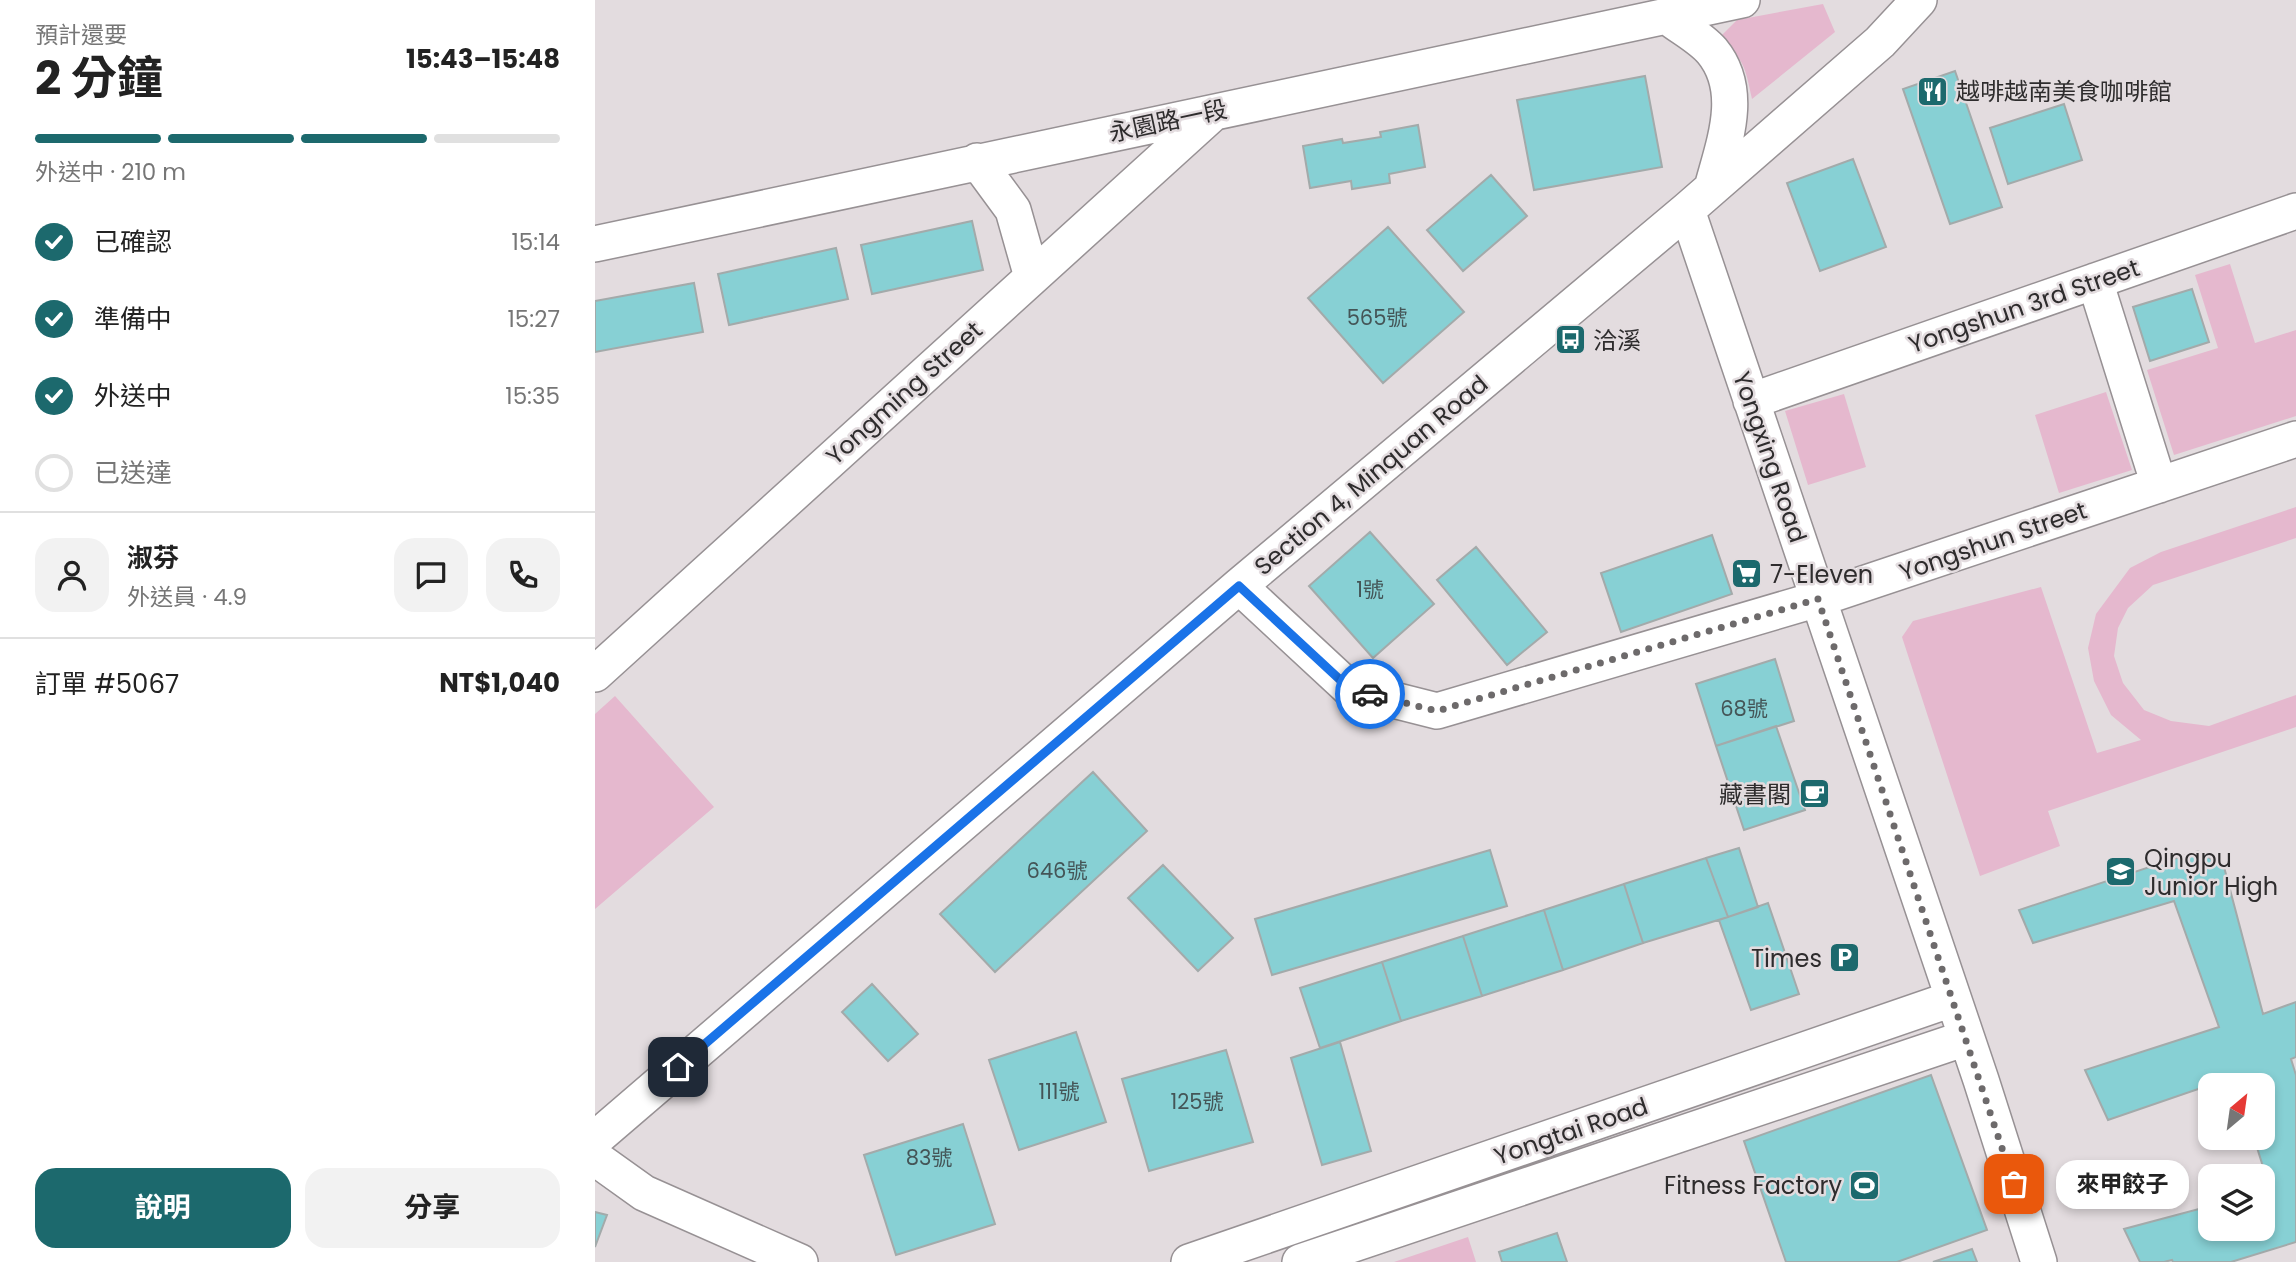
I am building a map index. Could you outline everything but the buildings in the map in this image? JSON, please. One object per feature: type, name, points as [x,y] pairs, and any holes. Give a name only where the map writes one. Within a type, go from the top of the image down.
[{"type":"street","name":"永園路一段","points":[[595,244],[1742,0]]},
{"type":"street","name":"Section 4, Minquan Road","points":[[595,1139],[1239,586],[1700,199],[1879,42],[1919,0]]},
{"type":"street","points":[[1668,17],[1711,51],[1729,82],[1730,121],[1700,199]]},
{"type":"street","name":"Yongming Street","points":[[595,674],[1213,112]]},
{"type":"street","points":[[977,161],[1013,210],[1033,277]]},
{"type":"street","name":"Yongxing Road","points":[[1700,199],[1751,401],[2039,1262]]},
{"type":"street","name":"Yongshun 3rd Street","points":[[1751,401],[2296,211]]},
{"type":"street","points":[[2095,281],[2159,485]]},
{"type":"street","name":"Yongshun Street","points":[[1239,586],[1350,689],[1437,711],[1818,599],[2296,439]]},
{"type":"street","name":"Yongtai Road","points":[[1189,1262],[1952,999]]},
{"type":"street","name":"Yongtai Road","points":[[1300,1262],[1966,1038]]},
{"type":"street","points":[[595,1158],[644,1193],[800,1262]]},
{"type":"shaded area","points":[[1823,4],[1835,32],[1752,99],[1743,64],[1734,52],[1718,39],[1737,20]]},
{"type":"shaded area","points":[[2230,264],[2255,343],[2296,330],[2296,416],[2174,455],[2147,370],[2218,348],[2195,275]]},
{"type":"shaded area","points":[[2106,392],[2132,470],[2059,493],[2035,415]]},
{"type":"shaded area","points":[[1844,394],[1866,467],[1808,485],[1785,411]]},
{"type":"shaded area","points":[[2296,507],[2296,538],[2153,585],[2128,608],[2118,628],[2114,656],[2123,683],[2144,710],[2171,721],[2209,726],[2296,695],[2296,727],[2048,811],[2060,846],[1980,876],[1902,637],[1913,621],[2041,587],[2097,753],[2141,740],[2111,715],[2094,681],[2088,648],[2096,614],[2130,568],[2161,552]]},
{"type":"shaded area","points":[[615,696],[714,807],[595,909],[595,714]]},
{"type":"shaded area","points":[[1468,1237],[1476,1262],[1394,1262]]},
{"type":"way so far","points":[[1370,694],[1437,711],[1818,599],[2014,1184]]},
{"type":"place","name":"越啡越南美食咖啡館","points":[[1933,91]]},
{"type":"place","name":"洽溪","points":[[1570,340]]},
{"type":"place","name":"7-Eleven","points":[[1747,574]]},
{"type":"place","name":"藏書閣","points":[[1814,794]]},
{"type":"place","name":"Qingpu Junior High","points":[[2121,872]]},
{"type":"place","name":"Times","points":[[1845,958]]},
{"type":"place","name":"來甲餃子","points":[[2014,1184]]},
{"type":"place","name":"Fitness Factory","points":[[1865,1185]]},
{"type":"route","points":[[678,1067],[1239,586],[1350,689],[1370,694]]}]
